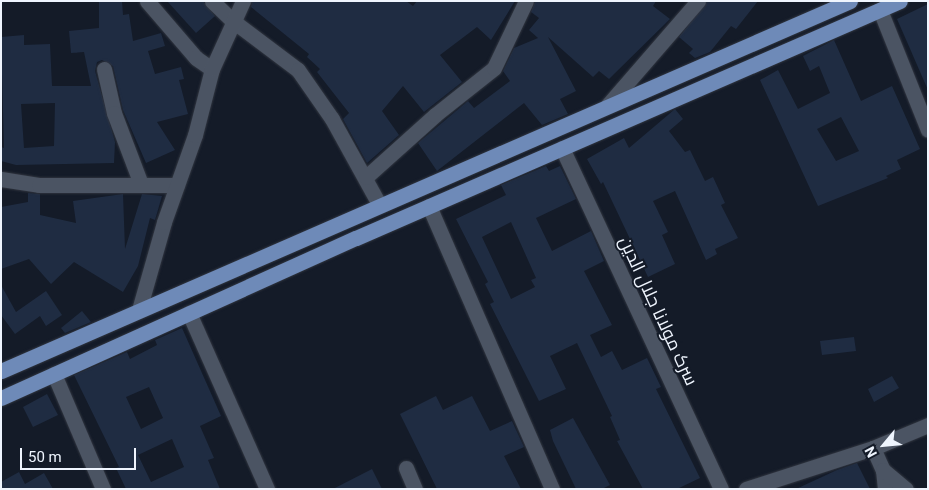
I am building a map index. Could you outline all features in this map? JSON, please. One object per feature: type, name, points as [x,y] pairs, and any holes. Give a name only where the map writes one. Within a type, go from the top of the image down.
[{"type":"main road","points":[[1,398],[429,206],[900,1]]},
{"type":"main road","points":[[1,370],[843,3]]},
{"type":"main road","points":[[625,98],[633,118]]},
{"type":"main road","points":[[588,114],[596,134]]},
{"type":"street","points":[[147,1],[196,58],[212,70]]},
{"type":"street","points":[[212,1],[233,21],[298,70],[366,177],[379,204]]},
{"type":"street","points":[[138,310],[177,185],[195,135],[212,70],[243,1]]},
{"type":"street","points":[[366,177],[435,115],[494,68],[526,1]]},
{"type":"street","points":[[606,106],[698,1]]},
{"type":"street","points":[[880,10],[928,130]]},
{"type":"street","points":[[104,69],[114,114],[141,184]]},
{"type":"street","name":"سرک مولانا جلال الدین","points":[[562,148],[721,489]]},
{"type":"street","points":[[1,179],[39,185],[177,185]]},
{"type":"street","points":[[429,206],[552,489]]},
{"type":"street","points":[[189,313],[267,489]]},
{"type":"street","points":[[54,374],[103,489]]},
{"type":"street","points":[[746,489],[873,448],[928,425]]},
{"type":"street","points":[[873,448],[883,470],[885,489]]},
{"type":"street","points":[[406,468],[415,489]]},
{"type":"street","points":[[883,470],[906,489]]},
{"type":"building","points":[[99,1],[122,1],[123,15],[129,14],[133,41],[161,33],[165,46],[148,51],[155,74],[181,67],[184,79],[179,80],[188,114],[157,122],[175,150],[146,163],[123,110],[113,66],[102,60],[97,62],[95,71],[115,142],[114,163],[16,165],[1,161],[1,147],[4,148],[1,37],[24,35],[24,45],[50,44],[52,86],[91,86],[84,52],[71,53],[69,31],[99,28]],"holes":[[[55,103],[54,146],[24,148],[21,104]]]},
{"type":"building","points":[[167,1],[203,1],[215,16],[196,33]]},
{"type":"building","points":[[252,1],[406,1],[413,6],[417,1],[515,1],[491,40],[477,27],[440,55],[462,82],[424,112],[403,86],[382,111],[399,135],[367,163],[343,119],[349,113],[317,72],[320,69],[307,57],[309,54],[251,7]]},
{"type":"building","points":[[535,1],[656,1],[653,6],[670,19],[609,79],[599,71],[593,77],[548,37],[576,91],[560,99],[568,114],[542,125],[524,103],[437,171],[418,143],[468,101],[474,108],[510,81],[503,71],[514,48],[538,38],[529,30],[539,18],[531,12]]},
{"type":"building","points":[[707,1],[758,1],[736,29],[731,26],[710,52],[695,58],[689,53],[693,49],[679,37]]},
{"type":"building","points":[[928,4],[928,90],[897,19]]},
{"type":"building","points":[[834,40],[861,101],[892,86],[920,149],[897,160],[901,169],[886,176],[888,178],[818,206],[760,80],[778,70],[798,109],[830,93],[819,66],[810,71],[803,56]],"holes":[[[841,117],[859,151],[836,161],[817,129]]]},
{"type":"building","points":[[675,109],[683,119],[669,131],[685,152],[690,150],[705,181],[713,177],[725,203],[721,205],[738,238],[715,249],[717,254],[706,260],[675,191],[653,201],[668,232],[662,235],[675,264],[648,277],[603,182],[601,184],[587,159],[624,138],[629,148]]},
{"type":"building","points":[[546,166],[549,171],[560,166],[576,199],[536,218],[552,251],[591,231],[604,261],[584,271],[612,325],[590,335],[601,357],[612,351],[622,370],[647,358],[661,387],[656,389],[700,478],[677,489],[643,489],[617,441],[620,440],[610,417],[612,416],[577,343],[550,356],[566,389],[539,401],[490,304],[494,302],[485,284],[488,282],[456,219],[506,195],[501,185]],"holes":[[[511,222],[536,278],[531,280],[535,287],[511,299],[482,237]]]},
{"type":"building","points":[[28,193],[40,194],[40,215],[76,223],[73,201],[123,194],[125,249],[142,194],[162,196],[155,220],[150,218],[138,266],[123,292],[74,262],[51,284],[29,259],[1,269],[1,207],[28,202]]},
{"type":"building","points":[[1,285],[16,312],[46,291],[62,315],[46,326],[40,316],[15,334],[1,315]]},
{"type":"building","points":[[82,311],[91,322],[65,333],[61,328]]},
{"type":"building","points":[[182,328],[221,416],[200,426],[214,458],[208,460],[220,489],[126,489],[116,468],[119,467],[74,375],[127,352],[130,359],[157,345],[155,340]],"holes":[[[149,387],[163,418],[141,429],[126,397]],[[172,439],[184,467],[151,482],[138,455]]]},
{"type":"building","points":[[854,337],[856,351],[822,355],[820,341]]},
{"type":"building","points":[[892,376],[899,388],[874,402],[868,389]]},
{"type":"building","points":[[47,394],[58,415],[33,427],[23,407]]},
{"type":"building","points":[[436,396],[443,410],[472,396],[490,431],[512,421],[524,447],[504,456],[521,489],[437,489],[400,414]]},
{"type":"building","points":[[573,418],[610,485],[602,489],[576,489],[553,441],[550,430]]},
{"type":"building","points":[[857,463],[870,489],[796,489],[837,470]]},
{"type":"building","points":[[372,469],[382,489],[333,489]]},
{"type":"building","points":[[19,472],[25,484],[44,473],[53,489],[1,489],[1,482]]}]
